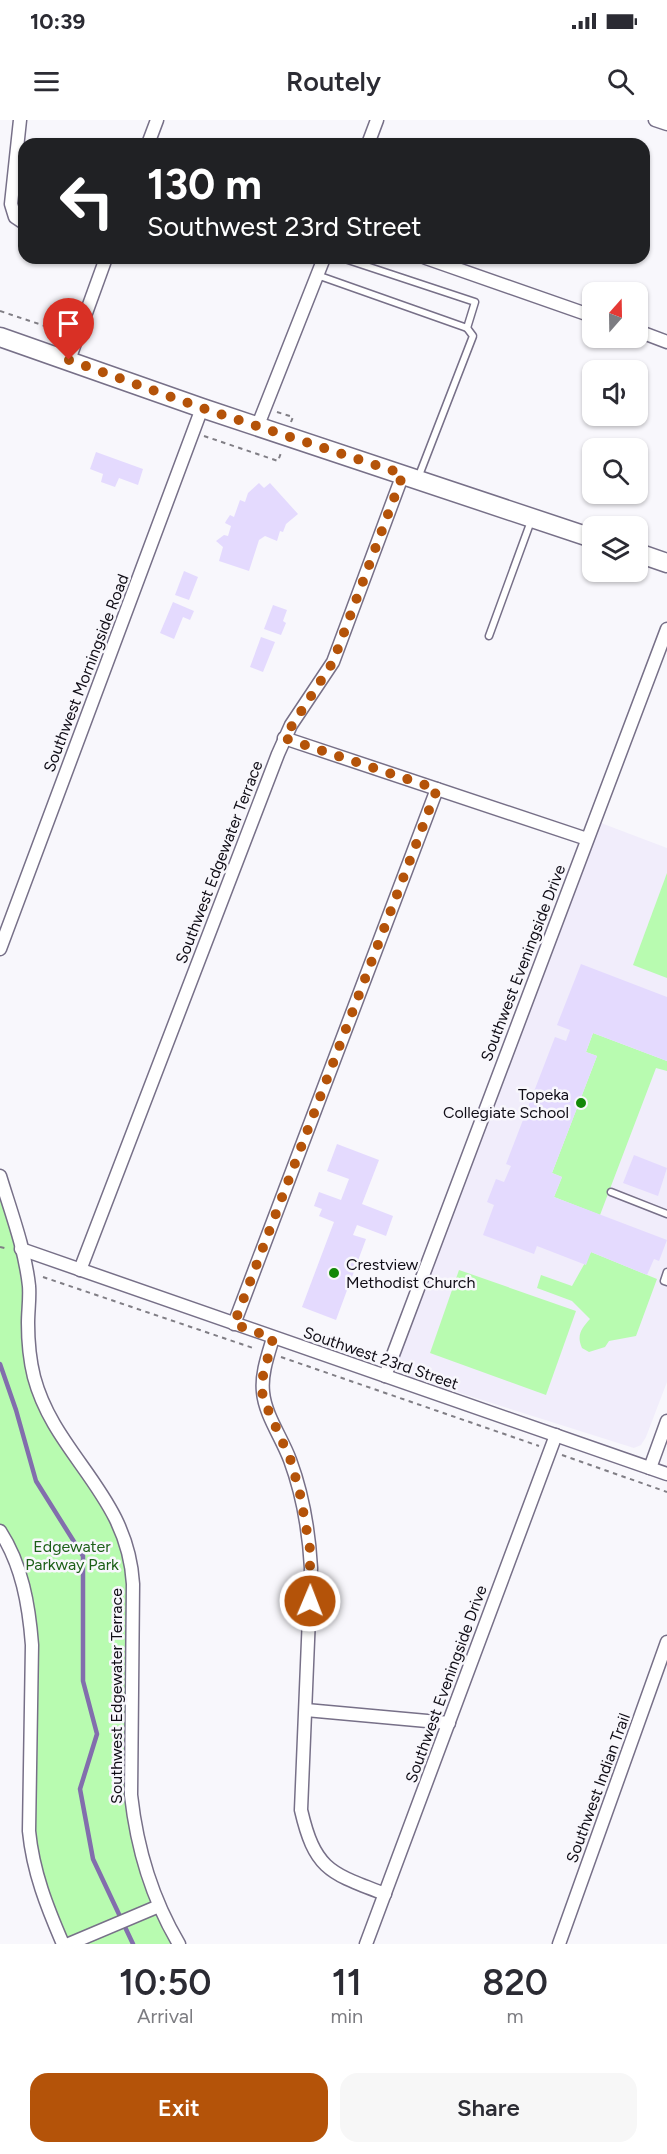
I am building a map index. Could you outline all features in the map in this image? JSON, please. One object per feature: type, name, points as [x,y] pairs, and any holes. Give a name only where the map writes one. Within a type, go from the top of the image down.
[{"type":"main road","points":[[0,337],[202,408],[582,534]]},
{"type":"main road","points":[[648,556],[667,563]]},
{"type":"street","points":[[18,138],[20,120]]},
{"type":"street","points":[[150,138],[157,120]]},
{"type":"street","points":[[370,138],[377,120]]},
{"type":"street","points":[[655,120],[667,124]]},
{"type":"street","points":[[18,139],[11,204],[15,217],[18,219]]},
{"type":"street","points":[[69,360],[104,264]]},
{"type":"street","points":[[258,425],[321,264]]},
{"type":"street","points":[[443,264],[582,313]]},
{"type":"street","points":[[648,335],[667,342]]},
{"type":"street","name":"Southwest Morningside Road","points":[[0,949],[202,408]]},
{"type":"street","name":"Southwest Edgewater Terrace","points":[[81,1270],[284,738],[333,662],[410,476]]},
{"type":"street","name":"Southwest Eveningside Drive","points":[[385,1376],[667,628]]},
{"type":"street","points":[[284,738],[587,839]]},
{"type":"street","points":[[234,1324],[437,789]]},
{"type":"street","points":[[0,1176],[21,1249]]},
{"type":"street","name":"Southwest Edgewater Terrace","points":[[21,1249],[29,1288],[28,1324],[33,1376],[50,1415],[114,1513],[130,1556],[133,1584],[131,1795],[140,1852],[159,1906],[179,1944]]},
{"type":"street","name":"Southwest 23rd Street","points":[[21,1249],[667,1474]]},
{"type":"street","points":[[273,1338],[263,1376],[262,1392],[294,1472],[310,1549],[301,1810],[315,1853],[327,1868],[340,1877],[385,1894]]},
{"type":"street","points":[[650,1468],[667,1421]]},
{"type":"street","name":"Southwest Eveningside Drive","points":[[366,1944],[556,1435]]},
{"type":"street","points":[[0,1531],[17,1565],[30,1615],[32,1645],[29,1832],[31,1855],[45,1902],[63,1944]]},
{"type":"street","name":"Southwest Indian Trail","points":[[559,1944],[667,1642]]},
{"type":"street","points":[[306,1710],[449,1723]]},
{"type":"street","points":[[69,1944],[159,1906]]},
{"type":"lane","points":[[360,264],[476,302],[467,328]]},
{"type":"lane","points":[[316,275],[467,328],[473,336],[410,476]]},
{"type":"lane","points":[[489,636],[532,517]]},
{"type":"lane","points":[[611,1192],[667,1214]]},
{"type":"lane","points":[[667,1272],[664,1281],[667,1282]]},
{"type":"path","points":[[0,311],[77,337]]},
{"type":"path","points":[[193,433],[278,461]]},
{"type":"path","points":[[0,1247],[8,1249]]},
{"type":"path","points":[[43,1277],[255,1349]]},
{"type":"path","points":[[276,1355],[539,1446]]},
{"type":"path","points":[[561,1454],[667,1492]]},
{"type":"shaded area","name":"Topeka Collegiate School","points":[[601,823],[667,848],[667,1382],[646,1437],[641,1445],[634,1448],[409,1377],[401,1372],[398,1358]]},
{"type":"green space","points":[[667,873],[667,978],[633,965]]},
{"type":"green space","points":[[593,1033],[667,1061],[667,1071],[656,1068],[600,1215],[554,1197],[562,1177],[552,1173],[597,1056],[586,1052]]},
{"type":"green space","name":"Edgewater Parkway Park","points":[[0,1176],[21,1249],[28,1324],[41,1396],[107,1501],[130,1556],[134,1824],[179,1944],[63,1944],[36,1876],[30,1615],[0,1531]]},
{"type":"green space","points":[[591,1252],[657,1279],[636,1336],[609,1341],[605,1347],[589,1352],[582,1348],[580,1335],[590,1319],[572,1301],[537,1288],[541,1275],[572,1286]]},
{"type":"green space","points":[[459,1270],[576,1311],[546,1395],[430,1353]]},
{"type":"building","points":[[96,452],[143,469],[138,485],[119,478],[115,487],[101,482],[103,474],[90,469]]},
{"type":"building","points":[[259,483],[264,488],[270,483],[298,514],[286,524],[283,532],[280,531],[277,541],[265,536],[259,540],[249,571],[219,561],[223,547],[216,541],[224,535],[228,536],[231,526],[225,523],[226,521],[230,515],[234,517],[240,500],[245,502],[248,493]]},
{"type":"building","points":[[184,571],[198,577],[189,600],[175,595]]},
{"type":"building","points":[[173,602],[194,611],[190,620],[183,617],[174,639],[160,633]]},
{"type":"building","points":[[273,605],[287,610],[283,621],[286,623],[281,635],[264,629]]},
{"type":"building","points":[[261,637],[275,642],[263,672],[250,667]]},
{"type":"building","name":"Topeka Collegiate School","points":[[581,964],[667,997],[667,1061],[593,1033],[586,1052],[597,1056],[552,1173],[562,1177],[554,1197],[667,1240],[659,1261],[654,1259],[647,1275],[591,1252],[586,1265],[537,1246],[534,1254],[483,1235],[494,1205],[487,1202],[496,1179],[504,1182],[511,1166],[506,1164],[555,1037],[566,1041],[570,1030],[557,1025]]},
{"type":"building","points":[[337,1144],[379,1160],[362,1204],[393,1216],[386,1236],[357,1225],[353,1235],[366,1239],[336,1320],[302,1307],[334,1222],[319,1216],[322,1209],[314,1206],[319,1192],[341,1200],[349,1179],[327,1171]]},
{"type":"building","points":[[634,1155],[667,1168],[658,1196],[623,1183]]},
{"type":"waterway","points":[[0,1364],[36,1481],[83,1556],[83,1681],[97,1734],[80,1789],[93,1859],[133,1944]]},
{"type":"place","name":"Topeka Collegiate School","points":[[581,1103]]},
{"type":"place","name":"Crestview Methodist Church","points":[[334,1273]]},
{"type":"route","points":[[69,360],[202,408],[403,474],[333,662],[284,738],[437,789],[234,1324],[273,1338],[263,1376],[262,1392],[291,1461],[300,1494],[310,1549],[310,1601]]}]
